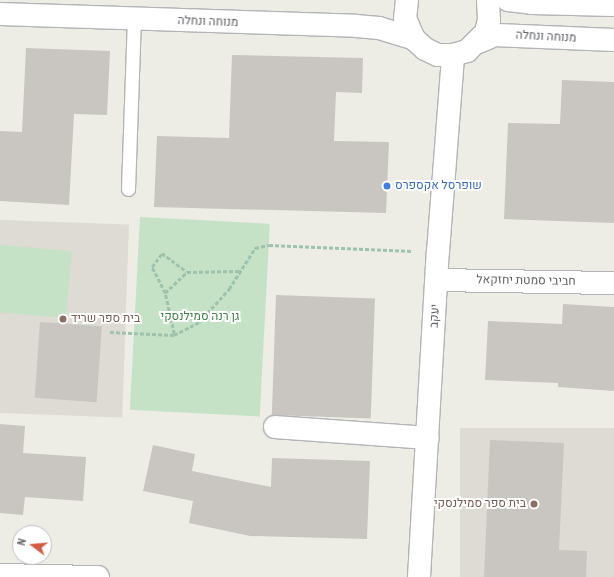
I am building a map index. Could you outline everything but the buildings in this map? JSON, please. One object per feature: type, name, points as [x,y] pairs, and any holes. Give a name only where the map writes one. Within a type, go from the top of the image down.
[{"type":"street","points":[[407,0],[405,18],[414,39],[425,49],[438,55],[453,55]]},
{"type":"street","points":[[479,42],[489,20],[488,0]]},
{"type":"street","points":[[508,0],[532,3],[614,5]]},
{"type":"street","name":"מנוחה ונחלה","points":[[0,14],[379,28],[414,39]]},
{"type":"street","name":"מנוחה ונחלה","points":[[453,55],[467,51],[479,42],[495,35],[614,40]]},
{"type":"street","name":"יעקב","points":[[419,577],[438,252],[453,55]]},
{"type":"street","name":"חביבי סמטת יחזקאל","points":[[437,280],[614,283]]},
{"type":"street","points":[[275,427],[428,438]]},
{"type":"street","points":[[0,575],[98,577]]},
{"type":"lane","points":[[128,189],[134,20]]},
{"type":"path","points":[[110,332],[174,335],[199,322],[229,289],[255,248],[269,245],[438,252]]},
{"type":"path","points":[[174,335],[165,293],[152,266],[162,253],[187,272],[240,272]]},
{"type":"path","points":[[165,293],[187,272]]},
{"type":"shaded area","name":"בית ספר שריד","points":[[0,220],[129,225],[122,417],[0,413]]},
{"type":"shaded area","name":"בית ספר סמילנסקי","points":[[460,428],[614,428],[614,577],[460,577]]},
{"type":"green space","name":"גן רנה סמילנסקי","points":[[140,217],[270,224],[260,417],[130,410]]},
{"type":"green space","points":[[0,245],[72,251],[66,318],[0,312]]},
{"type":"place","name":"שופרסל אקספרס","points":[[387,186]]},
{"type":"place","name":"בית ספר שריד","points":[[63,319]]},
{"type":"place","name":"בית ספר סמילנסקי","points":[[534,504]]}]
